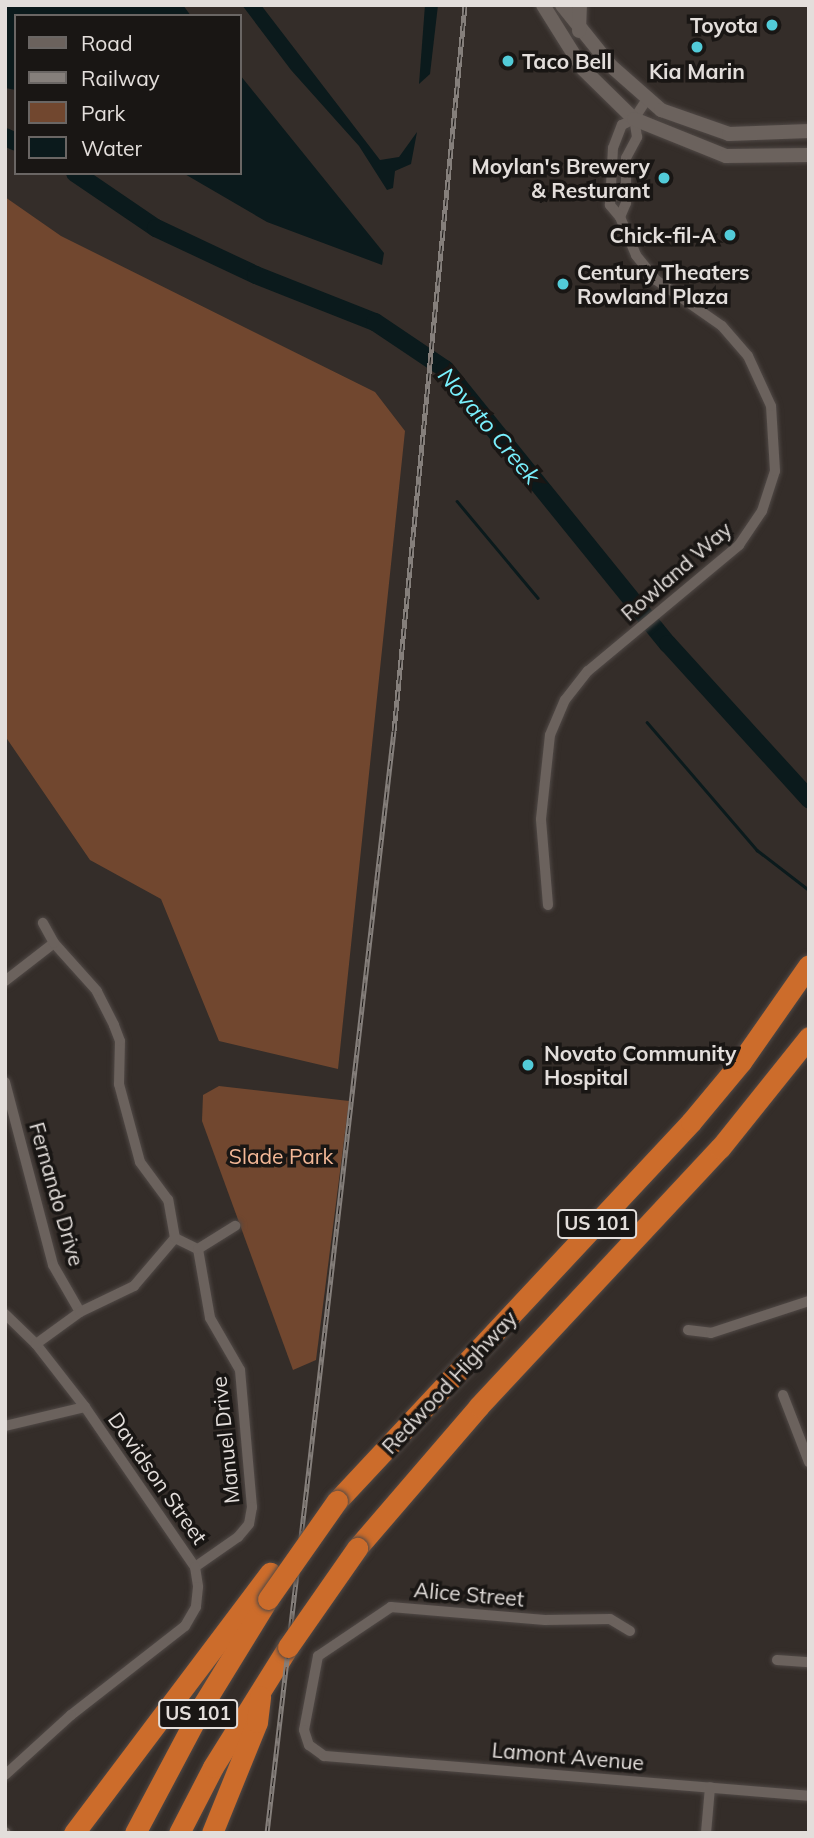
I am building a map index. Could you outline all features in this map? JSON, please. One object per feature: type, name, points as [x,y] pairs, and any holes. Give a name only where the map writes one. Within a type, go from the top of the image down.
[{"type":"highway","name":"Redwood Highway","points":[[135,1833],[204,1703],[268,1599],[337,1501],[691,1122],[741,1062],[809,965]]},
{"type":"highway","name":"Redwood Highway","points":[[178,1833],[261,1687],[357,1548],[479,1406],[720,1148],[809,1037]]},
{"type":"highway","points":[[74,1833],[270,1573],[337,1501]]},
{"type":"highway","points":[[212,1833],[257,1722],[261,1687]]},
{"type":"street","points":[[543,5],[583,69],[634,119],[705,149],[755,158],[809,155]]},
{"type":"street","points":[[562,5],[579,31],[646,99],[671,115],[729,134],[809,131]]},
{"type":"street","points":[[579,31],[580,5]]},
{"type":"street","name":"Rowland Way","points":[[548,905],[541,820],[550,735],[575,685],[606,655],[716,564],[753,527],[770,493],[775,471],[771,406],[757,371],[734,338],[656,280],[636,255],[620,217],[610,205],[609,173],[622,125],[634,119],[646,99]]},
{"type":"street","name":"Rowland Way","points":[[620,217],[626,203],[626,158],[637,137],[634,119]]},
{"type":"street","points":[[755,158],[767,166],[809,162]]},
{"type":"street","points":[[43,923],[54,943],[97,991],[114,1025],[120,1041],[119,1084],[140,1162],[168,1200],[175,1238]]},
{"type":"street","points":[[5,981],[54,943]]},
{"type":"street","name":"Fernando Drive","points":[[5,1082],[53,1265],[80,1312]]},
{"type":"street","points":[[175,1238],[198,1249],[235,1226]]},
{"type":"street","points":[[36,1344],[80,1312],[134,1286],[175,1238]]},
{"type":"street","name":"Manuel Drive","points":[[195,1567],[238,1537],[249,1524],[252,1507],[240,1370],[210,1318],[198,1249]]},
{"type":"street","points":[[688,1330],[711,1333],[809,1301]]},
{"type":"street","name":"Davidson Street","points":[[5,1314],[36,1344],[85,1407],[195,1567],[196,1607],[185,1626],[71,1715],[5,1775]]},
{"type":"street","points":[[783,1395],[809,1462]]},
{"type":"street","points":[[5,1426],[85,1407]]},
{"type":"street","name":"Alice Street","points":[[324,1756],[309,1745],[304,1730],[318,1656],[391,1607],[545,1620],[610,1619],[629,1630]]},
{"type":"street","points":[[777,1660],[809,1662]]},
{"type":"street","name":"Lamont Avenue","points":[[324,1756],[809,1796]]},
{"type":"street","points":[[706,1833],[710,1787]]},
{"type":"green space","points":[[5,197],[61,236],[375,392],[405,431],[338,1069],[219,1041],[161,899],[90,860],[5,736]]},
{"type":"green space","name":"Slade Park","points":[[219,1086],[349,1101],[316,1360],[293,1370],[202,1121],[203,1095]]},
{"type":"water","points":[[5,5],[183,5],[190,14],[14,14],[14,90],[5,88]]},
{"type":"water","points":[[242,5],[261,5],[380,160],[399,157],[417,132],[411,164],[395,171],[393,188],[387,190],[359,146],[291,70]]},
{"type":"water","points":[[425,5],[438,5],[430,74],[419,84]]},
{"type":"water","points":[[242,77],[384,253],[382,265],[267,222],[186,175],[242,175]]},
{"type":"waterway","name":"Novato Creek","points":[[5,137],[14,141]]},
{"type":"waterway","name":"Novato Creek","points":[[78,175],[156,228],[256,275],[375,322],[445,369],[668,644],[809,799]]},
{"type":"waterway","points":[[457,501],[538,598]]},
{"type":"waterway","points":[[647,722],[757,850],[809,890]]},
{"type":"railway","points":[[267,1833],[394,731],[465,5]]},
{"type":"place","name":"Toyota","points":[[772,25]]},
{"type":"place","name":"Kia Marin","points":[[697,47]]},
{"type":"place","name":"Taco Bell","points":[[508,61]]},
{"type":"place","name":"Moylan's Brewery & Resturant","points":[[664,178]]},
{"type":"place","name":"Chick-fil-A","points":[[730,235]]},
{"type":"place","name":"Century Theaters Rowland Plaza","points":[[563,284]]},
{"type":"place","name":"Novato Community Hospital","points":[[528,1065]]}]
